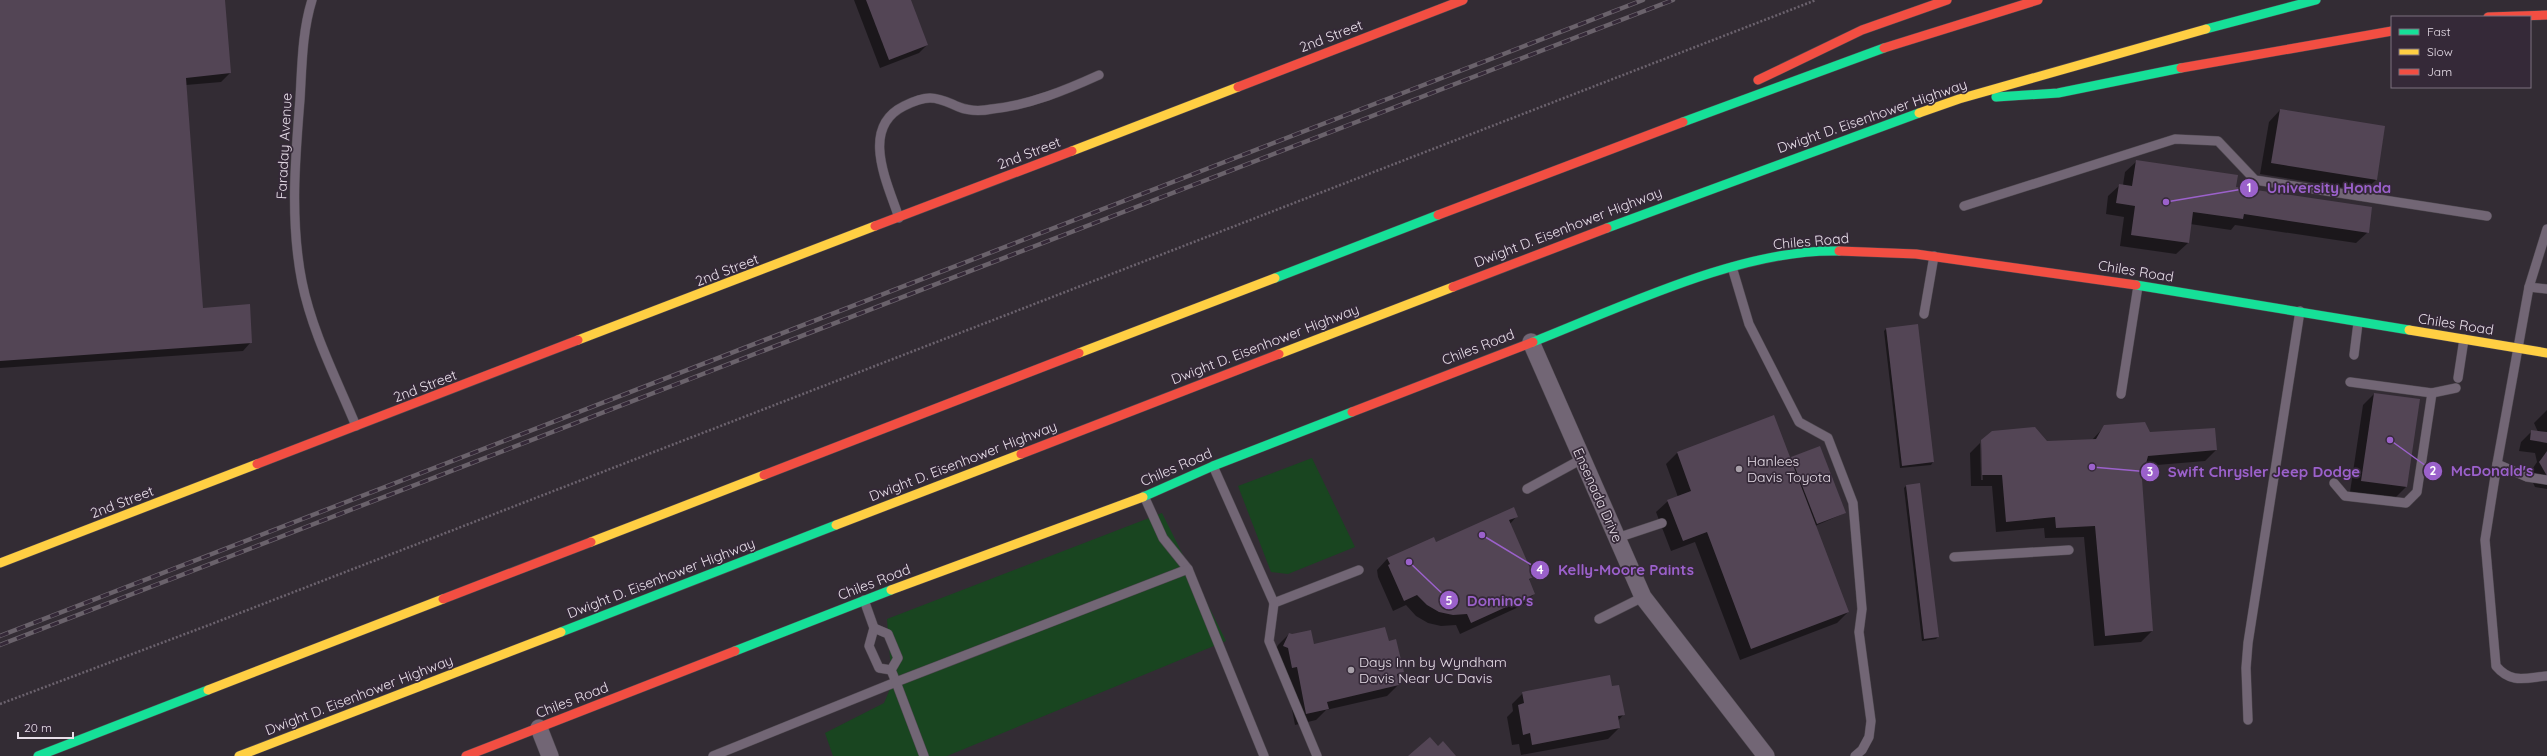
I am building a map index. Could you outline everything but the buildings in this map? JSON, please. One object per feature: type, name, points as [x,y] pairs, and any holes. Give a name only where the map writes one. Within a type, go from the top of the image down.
[{"type":"main road","name":"2nd Street","points":[[0,563],[356,428],[1463,0]]},
{"type":"main road","points":[[1747,85],[1862,30],[1947,0]]},
{"type":"main road","points":[[38,756],[1556,169],[1854,58],[2038,0]]},
{"type":"main road","name":"Dwight D. Eisenhower Highway","points":[[239,756],[1684,198],[1959,99],[2228,22],[2316,0]]},
{"type":"main road","points":[[2518,16],[2547,15]]},
{"type":"main road","points":[[1959,99],[2058,93],[2180,68],[2391,31]]},
{"type":"main road","points":[[1556,169],[1718,98]]},
{"type":"main road","name":"Chiles Road","points":[[466,756],[864,600],[1144,496],[1213,466],[1530,342],[1732,267],[1788,254],[1832,251],[1873,251],[1934,256],[2138,286],[2547,353]]},
{"type":"street","name":"Ensenada Drive","points":[[1530,342],[1643,597],[1766,756]]},
{"type":"street","points":[[539,728],[550,756]]},
{"type":"lane","name":"Faraday Avenue","points":[[312,0],[304,40],[293,187],[298,252],[302,283],[311,316],[356,428]]},
{"type":"lane","points":[[899,218],[883,170],[879,146],[881,131],[891,115],[898,109],[930,98],[947,100],[970,110],[1013,106],[1061,91],[1100,75]]},
{"type":"lane","points":[[1964,206],[2175,139],[2218,140],[2255,180],[2487,216]]},
{"type":"lane","points":[[2547,229],[2529,287],[2484,540],[2496,666],[2503,675],[2514,679],[2547,676]]},
{"type":"lane","points":[[1924,314],[1934,256]]},
{"type":"lane","points":[[1732,267],[1749,324],[1756,338],[1799,422],[1828,438],[1853,504],[1862,609],[1859,632],[1871,721],[1869,737],[1862,750],[1856,756]]},
{"type":"lane","points":[[2121,394],[2138,286]]},
{"type":"lane","points":[[2529,287],[2547,289]]},
{"type":"lane","points":[[2248,720],[2246,668],[2248,643],[2300,312]]},
{"type":"lane","points":[[2354,355],[2358,322]]},
{"type":"lane","points":[[2458,378],[2464,339]]},
{"type":"lane","points":[[2350,382],[2432,393],[2456,388]]},
{"type":"lane","points":[[2334,483],[2345,496],[2406,503],[2417,492],[2432,393]]},
{"type":"lane","points":[[1527,488],[1582,459]]},
{"type":"lane","points":[[2497,464],[2527,477],[2547,480]]},
{"type":"lane","points":[[1213,466],[1274,602],[1269,641],[1317,756]]},
{"type":"lane","points":[[1144,496],[1163,538],[1188,569],[1264,756]]},
{"type":"lane","points":[[1617,538],[1662,523]]},
{"type":"lane","points":[[1954,557],[2069,550]]},
{"type":"lane","points":[[713,756],[896,682],[1188,569]]},
{"type":"lane","points":[[1274,602],[1359,570]]},
{"type":"lane","points":[[1599,619],[1643,597]]},
{"type":"lane","points":[[864,600],[874,628],[869,646],[879,668],[891,670]]},
{"type":"lane","points":[[874,628],[888,634],[898,658],[891,670]]},
{"type":"lane","points":[[891,670],[924,756]]},
{"type":"path","points":[[0,704],[321,582],[1816,0]]},
{"type":"green space","points":[[1312,458],[1355,547],[1288,574],[1271,572],[1238,486]]},
{"type":"green space","points":[[1162,513],[1226,641],[947,756],[833,756],[825,733],[884,703],[892,684],[887,619]]},
{"type":"railway","points":[[0,636],[1643,0]]},
{"type":"railway","points":[[0,645],[1673,0]]},
{"type":"traffic: fast","points":[[2206,29],[2316,0]]},
{"type":"traffic: fast","points":[[1683,122],[1884,48]]},
{"type":"traffic: fast","points":[[1996,97],[2058,93],[2181,68]]},
{"type":"traffic: fast","points":[[1607,228],[1919,113]]},
{"type":"traffic: fast","points":[[1275,278],[1438,215]]},
{"type":"traffic: fast","points":[[1533,342],[1683,282],[1723,269],[1763,259],[1802,253],[1839,251]]},
{"type":"traffic: fast","points":[[2136,285],[2409,330]]},
{"type":"traffic: fast","points":[[1143,497],[1213,466],[1352,412]]},
{"type":"traffic: fast","points":[[561,632],[836,525]]},
{"type":"traffic: fast","points":[[735,651],[891,590]]},
{"type":"traffic: fast","points":[[38,756],[208,690]]},
{"type":"traffic: slow","points":[[1919,113],[1959,99],[2206,29]]},
{"type":"traffic: slow","points":[[1072,151],[1238,87]]},
{"type":"traffic: slow","points":[[578,340],[875,226]]},
{"type":"traffic: slow","points":[[1079,353],[1275,278]]},
{"type":"traffic: slow","points":[[1279,354],[1453,287]]},
{"type":"traffic: slow","points":[[2409,330],[2547,353]]},
{"type":"traffic: slow","points":[[836,525],[1021,454]]},
{"type":"traffic: slow","points":[[0,563],[257,464]]},
{"type":"traffic: slow","points":[[591,542],[764,475]]},
{"type":"traffic: slow","points":[[891,590],[1143,497]]},
{"type":"traffic: slow","points":[[208,690],[443,599]]},
{"type":"traffic: slow","points":[[239,756],[561,632]]},
{"type":"traffic: jam","points":[[1238,87],[1463,0]]},
{"type":"traffic: jam","points":[[1758,80],[1862,30],[1947,0]]},
{"type":"traffic: jam","points":[[1884,48],[2038,0]]},
{"type":"traffic: jam","points":[[2518,16],[2547,15]]},
{"type":"traffic: jam","points":[[2181,68],[2391,31]]},
{"type":"traffic: jam","points":[[1438,215],[1683,122]]},
{"type":"traffic: jam","points":[[875,226],[1072,151]]},
{"type":"traffic: jam","points":[[1453,287],[1607,228]]},
{"type":"traffic: jam","points":[[1839,251],[1916,254],[2136,285]]},
{"type":"traffic: jam","points":[[257,464],[578,340]]},
{"type":"traffic: jam","points":[[1352,412],[1533,342]]},
{"type":"traffic: jam","points":[[764,475],[1079,353]]},
{"type":"traffic: jam","points":[[1021,454],[1279,354]]},
{"type":"traffic: jam","points":[[443,599],[591,542]]},
{"type":"traffic: jam","points":[[466,756],[735,651]]},
{"type":"place","name":"University Honda","points":[[2166,202]]},
{"type":"place","name":"McDonald's","points":[[2390,440]]},
{"type":"place","name":"Swift Chrysler Jeep Dodge","points":[[2092,467]]},
{"type":"place","name":"Hanlees Davis Toyota","points":[[1739,469]]},
{"type":"place","name":"Kelly-Moore Paints","points":[[1482,535]]},
{"type":"place","name":"Domino's","points":[[1409,562]]},
{"type":"place","name":"Days Inn by Wyndham Davis Near UC Davis","points":[[1351,670]]}]
